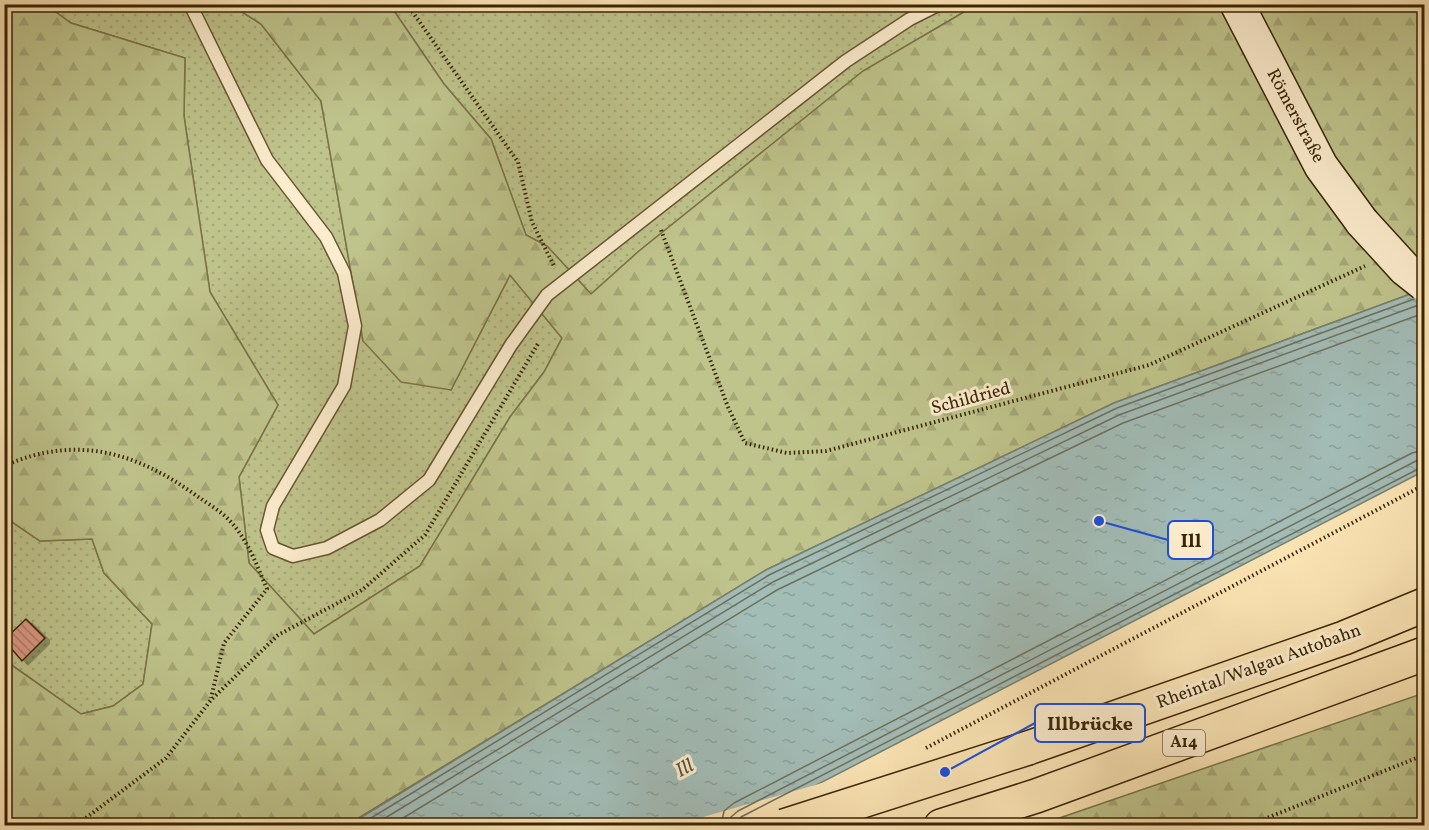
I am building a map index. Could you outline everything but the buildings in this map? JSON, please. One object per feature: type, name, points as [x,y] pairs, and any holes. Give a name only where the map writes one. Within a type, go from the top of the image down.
[{"type":"highway","name":"Rheintal/Walgau Autobahn","points":[[784,825],[1028,748],[1344,638],[1425,605]]},
{"type":"highway","name":"A14","points":[[941,825],[1036,796],[1425,654]]},
{"type":"main road","name":"Römerstraße","points":[[1237,4],[1321,166],[1362,222],[1405,269],[1425,284]]},
{"type":"lane","points":[[190,4],[267,160],[326,237],[344,273],[355,326],[344,386],[273,506],[267,530],[273,548],[293,556],[327,548],[380,520],[429,480],[531,315],[562,283],[846,61],[910,19],[940,4]]},
{"type":"path","points":[[407,4],[518,162],[532,222],[562,283]]},
{"type":"path","name":"Schildried","points":[[653,210],[728,407],[745,443],[787,453],[826,451],[1149,365],[1367,265]]},
{"type":"path","points":[[1415,239],[1425,234]]},
{"type":"path","points":[[75,825],[165,758],[211,700],[278,635],[362,590],[425,535],[545,333]]},
{"type":"path","points":[[4,466],[32,453],[74,449],[125,456],[176,481],[229,520],[244,538],[267,590],[224,643],[211,700]]},
{"type":"path","points":[[925,748],[1425,485]]},
{"type":"path","points":[[1247,825],[1425,754]]},
{"type":"green space","points":[[5,5],[46,5],[71,23],[185,58],[184,116],[210,292],[278,405],[239,477],[249,563],[314,634],[420,566],[510,417],[544,372],[562,338],[510,275],[451,390],[401,382],[363,341],[321,101],[261,24],[231,5],[390,5],[444,84],[491,139],[526,235],[547,246],[591,294],[639,251],[863,71],[976,5],[1424,5],[1424,289],[1114,403],[766,570],[347,825],[5,825],[5,795],[10,788],[4,782],[4,660],[81,714],[113,706],[143,684],[152,624],[104,573],[92,539],[40,541],[5,517]]},
{"type":"green space","points":[[46,5],[231,5],[261,24],[321,101],[363,341],[451,390],[510,275],[562,338],[544,372],[510,417],[420,566],[314,634],[249,563],[239,477],[278,405],[210,292],[184,116],[185,58],[71,23]]},
{"type":"green space","points":[[390,5],[976,5],[863,71],[639,251],[591,294],[547,246],[526,235],[491,139],[444,84]]},
{"type":"green space","points":[[4,517],[40,541],[92,539],[104,573],[152,624],[143,684],[113,706],[81,714],[5,660]]},
{"type":"green space","points":[[1424,693],[1424,825],[1039,825]]},
{"type":"water","name":"Ill","points":[[1424,289],[1424,471],[739,825],[347,826],[766,570],[1114,403]]},
{"type":"pier","points":[[836,779],[745,826],[675,825]]},
{"type":"place","name":"Ill","points":[[1099,521]]},
{"type":"place","name":"Illbrücke","points":[[945,772]]}]
